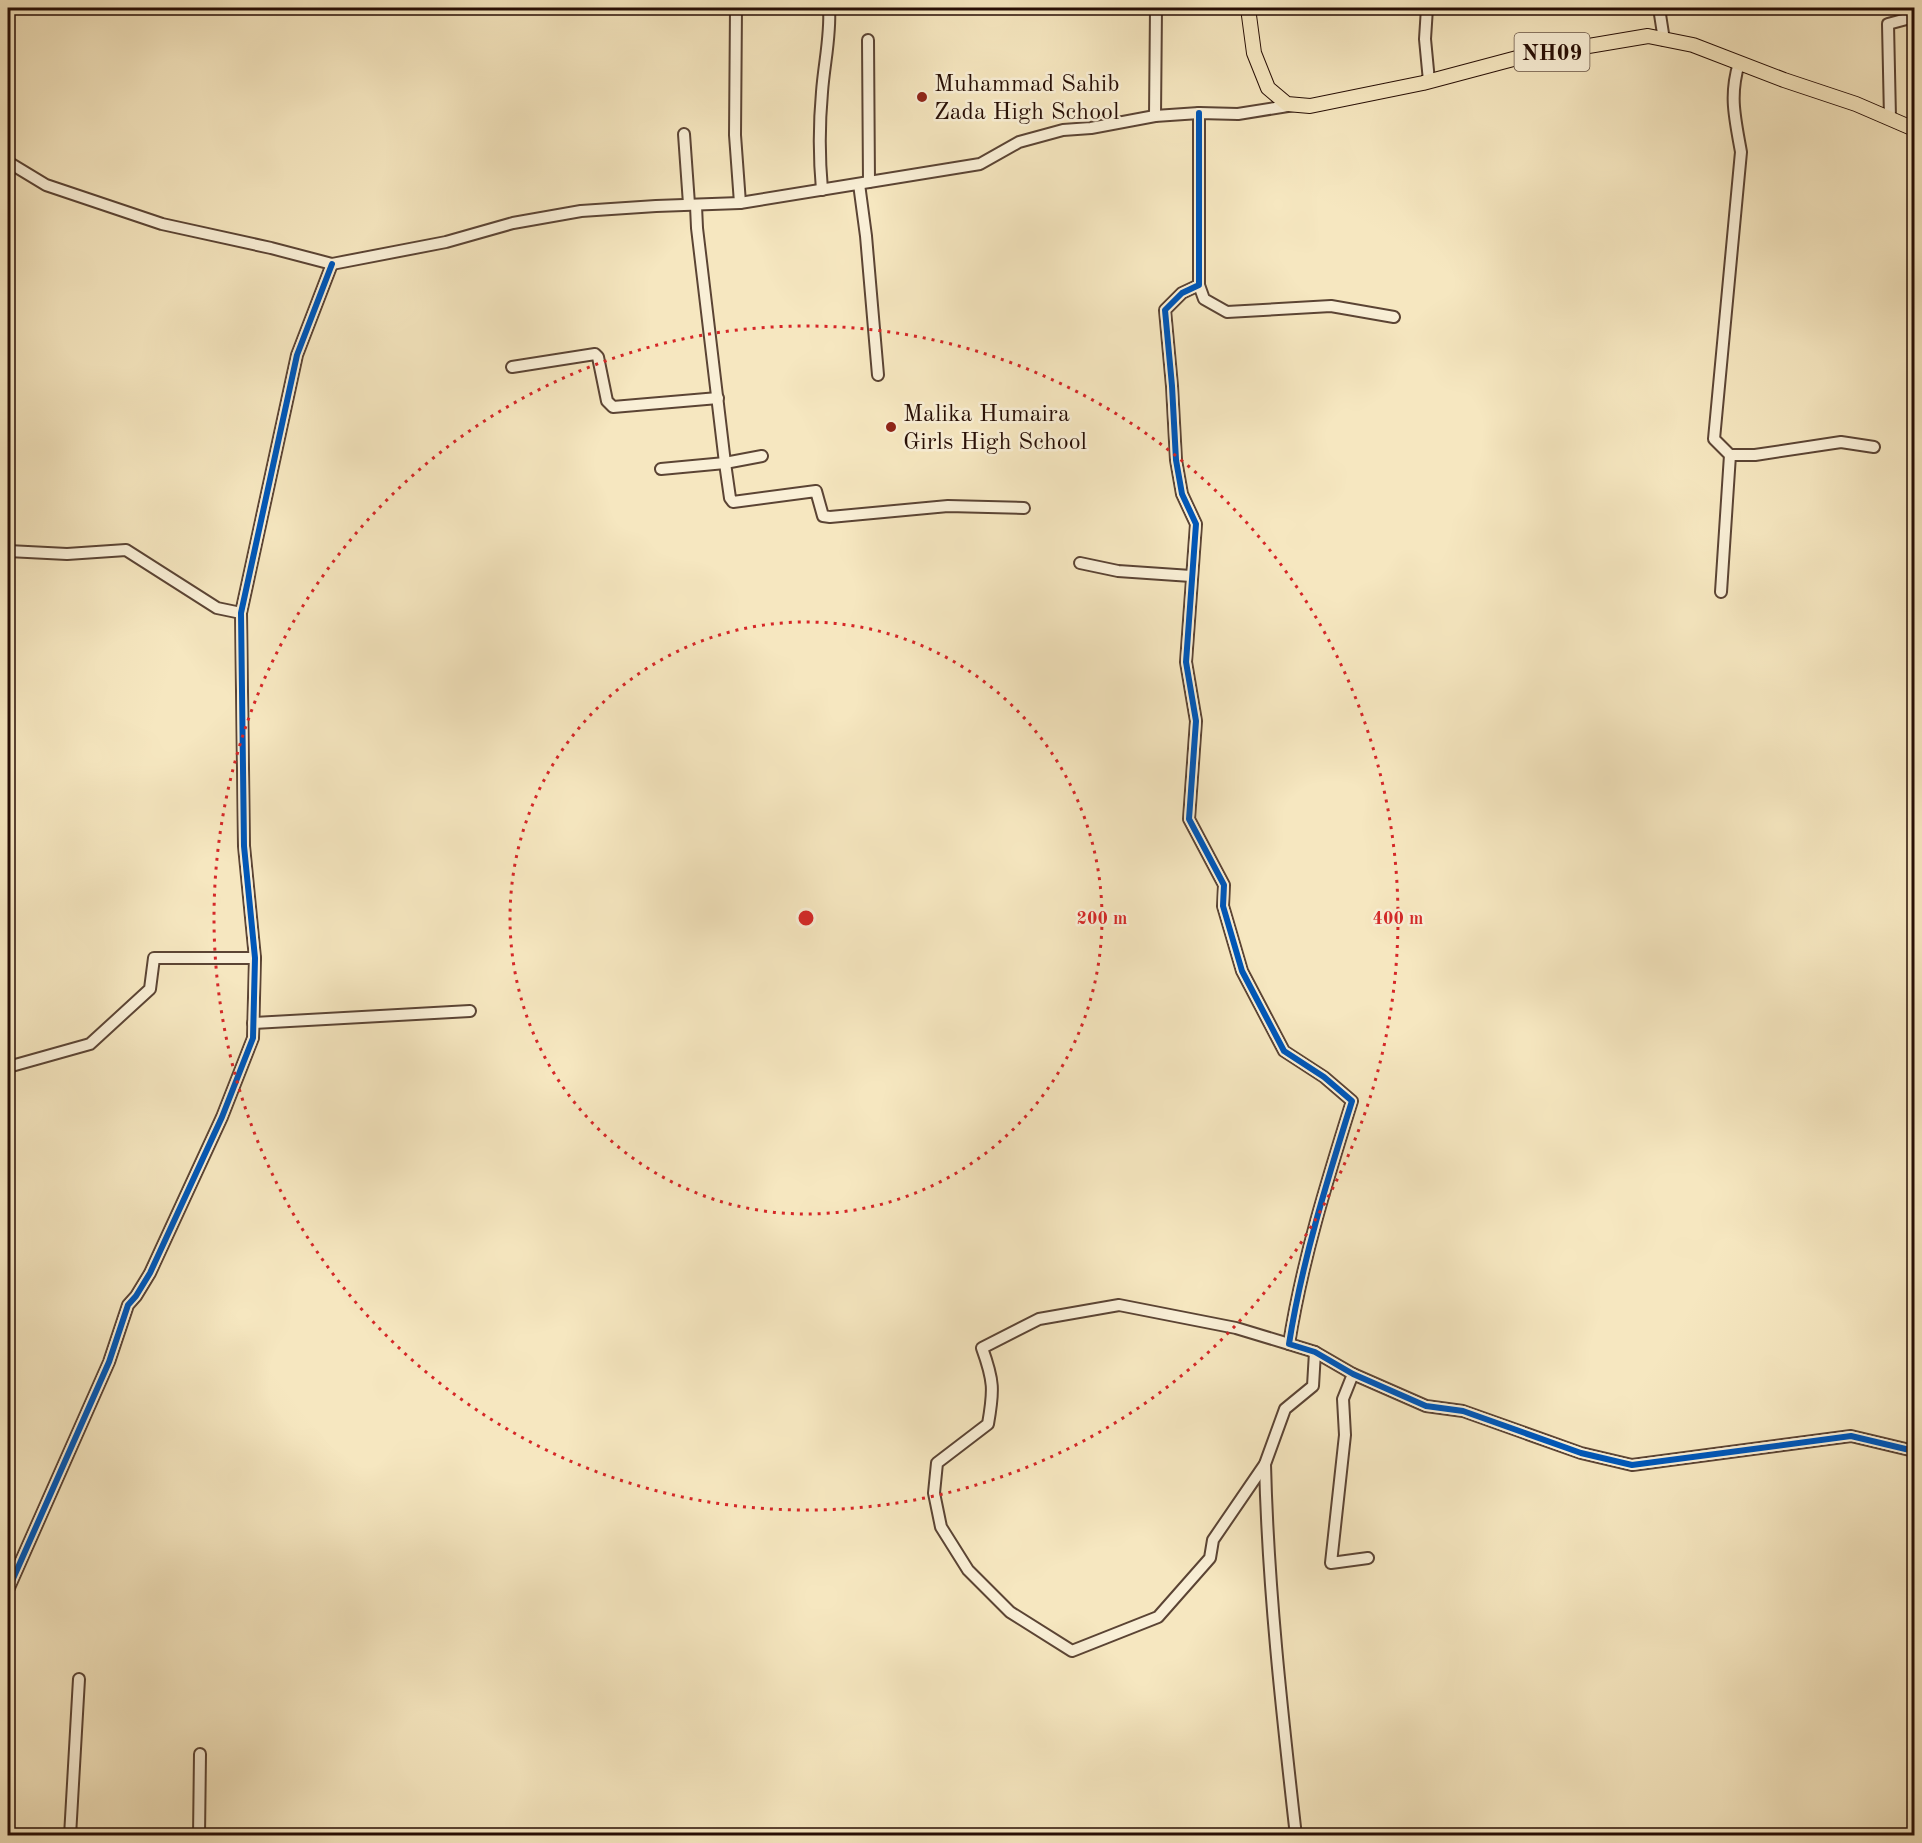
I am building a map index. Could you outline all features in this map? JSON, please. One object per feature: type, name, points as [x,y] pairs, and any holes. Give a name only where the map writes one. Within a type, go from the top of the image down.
[{"type":"main road","points":[[1248,8],[1254,53],[1268,88],[1287,104],[1297,105]]},
{"type":"main road","name":"NH09","points":[[1297,105],[1310,106],[1429,81],[1517,58],[1648,36],[1693,45],[1856,104],[1914,129]]},
{"type":"street","points":[[736,8],[735,135],[740,203]]},
{"type":"street","points":[[822,190],[819,148],[822,92],[830,20],[829,8]]},
{"type":"street","points":[[1155,116],[1156,8]]},
{"type":"street","points":[[1427,8],[1425,39],[1429,81]]},
{"type":"street","points":[[1659,8],[1664,39]]},
{"type":"street","points":[[1890,118],[1888,24],[1914,17]]},
{"type":"street","points":[[868,40],[864,183],[866,236],[878,375]]},
{"type":"street","points":[[1739,63],[1733,84],[1734,116],[1741,152],[1728,310],[1714,439],[1730,455],[1755,455],[1841,442],[1874,447]]},
{"type":"street","points":[[8,162],[46,185],[162,224],[332,264],[446,242],[513,223],[581,211],[740,203],[980,164],[1019,142],[1063,130],[1091,128],[1155,116],[1199,113],[1238,114],[1297,105]]},
{"type":"street","points":[[1199,113],[1199,285],[1204,299],[1227,312],[1331,306],[1394,317]]},
{"type":"street","points":[[684,134],[730,498],[734,502],[816,491],[823,516],[948,506],[1024,508]]},
{"type":"street","points":[[8,1590],[109,1362],[128,1305],[150,1273],[222,1117],[253,1038],[255,958],[244,846],[241,613],[297,356],[332,264]]},
{"type":"street","points":[[1199,285],[1182,293],[1165,310],[1176,459],[1182,494],[1196,524],[1186,662],[1196,721],[1189,819],[1224,885],[1223,906],[1242,971],[1284,1051],[1324,1077],[1353,1101],[1328,1176],[1299,1290],[1289,1344]]},
{"type":"street","points":[[512,367],[595,354],[598,357],[607,401],[613,407],[718,398]]},
{"type":"street","points":[[1721,592],[1730,455]]},
{"type":"street","points":[[661,469],[725,463],[762,456]]},
{"type":"street","points":[[8,551],[68,554],[126,550],[217,608],[241,613]]},
{"type":"street","points":[[1080,563],[1118,571],[1191,576]]},
{"type":"street","points":[[8,1067],[90,1044],[150,989],[154,958],[255,958]]},
{"type":"street","points":[[253,1023],[470,1011]]},
{"type":"street","points":[[1315,1352],[1313,1386],[1285,1409],[1265,1464],[1213,1540],[1210,1558],[1158,1617],[1072,1651],[1010,1612],[968,1570],[941,1527],[934,1493],[937,1463],[987,1424],[994,1393],[990,1368],[982,1348],[1039,1319],[1119,1305],[1236,1328],[1315,1352],[1353,1374],[1426,1406],[1463,1411],[1581,1453],[1632,1465],[1851,1436],[1914,1451]]},
{"type":"street","points":[[1353,1374],[1343,1399],[1345,1435],[1331,1563],[1368,1558]]},
{"type":"street","points":[[1265,1464],[1267,1539],[1278,1680],[1296,1836]]},
{"type":"street","points":[[70,1836],[79,1679]]},
{"type":"street","points":[[198,1836],[201,1754]]},
{"type":"cycle path","points":[[1199,113],[1199,285],[1182,293],[1165,310],[1176,460],[1182,494],[1196,524],[1186,662],[1196,721],[1189,819],[1224,885],[1223,906],[1242,971],[1284,1051],[1324,1077],[1352,1101],[1308,1252],[1289,1344],[1315,1352],[1353,1374],[1426,1406],[1463,1411],[1581,1453],[1632,1465],[1851,1436],[1914,1451]]},
{"type":"cycle path","points":[[8,1590],[109,1362],[128,1305],[150,1273],[222,1117],[253,1038],[255,958],[244,846],[241,613],[297,355],[332,264]]},
{"type":"place","name":"Muhammad Sahib Zada High School","points":[[922,97]]},
{"type":"place","name":"Malika Humaira Girls High School","points":[[891,427]]}]
